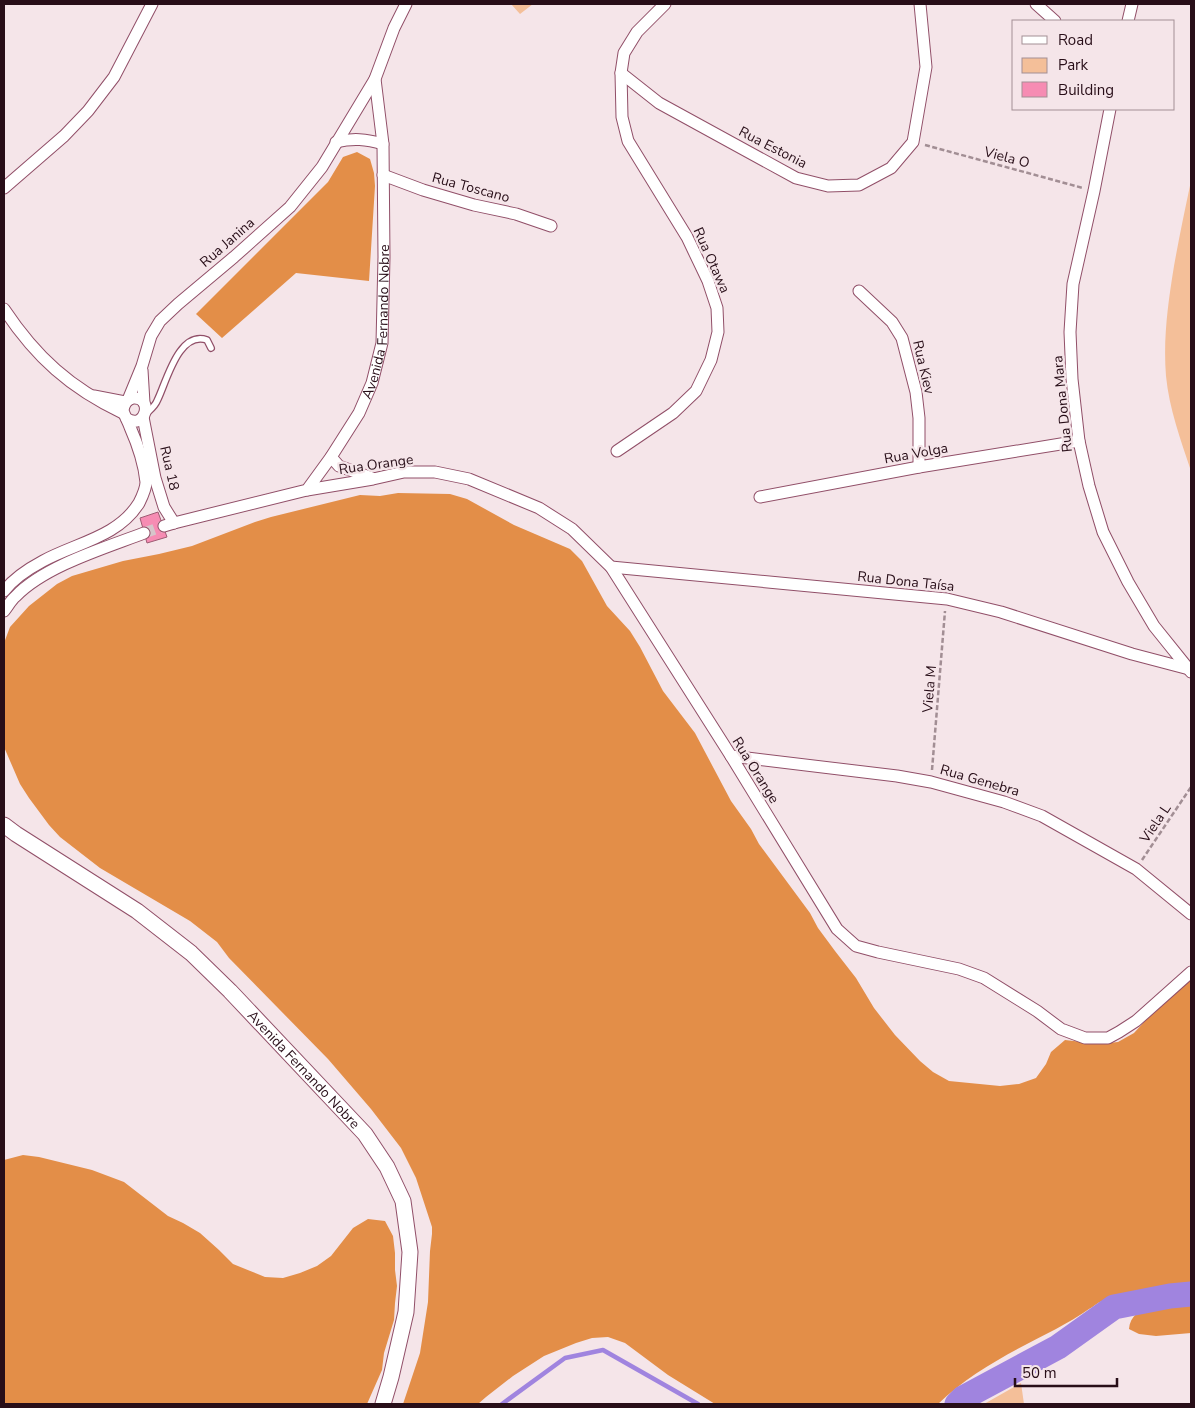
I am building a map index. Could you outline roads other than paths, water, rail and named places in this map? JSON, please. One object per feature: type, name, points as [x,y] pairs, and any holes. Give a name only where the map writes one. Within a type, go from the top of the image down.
[{"type":"main road","name":"Avenida Fernando Nobre","points":[[4,813],[16,834]]},
{"type":"main road","name":"Avenida Fernando Nobre","points":[[4,825],[137,911],[191,953],[230,991],[365,1134],[387,1167],[403,1201],[410,1252],[406,1312],[383,1404]]},
{"type":"street","points":[[4,188],[64,136],[88,111],[114,77],[152,4]]},
{"type":"street","name":"Avenida Fernando Nobre","points":[[307,490],[359,413],[372,383],[382,343],[384,257],[383,144],[375,79],[394,28],[406,4]]},
{"type":"street","name":"Rua Otawa","points":[[617,451],[672,413],[696,391],[711,360],[718,332],[717,308],[708,281],[687,237],[628,141],[622,117],[620,91],[624,53],[637,32],[665,4]]},
{"type":"street","name":"Rua Estonia","points":[[621,73],[659,102],[796,178],[828,186],[859,185],[891,168],[914,142],[926,67],[920,4]]},
{"type":"street","points":[[1036,4],[1054,20]]},
{"type":"street","points":[[1128,20],[1132,4]]},
{"type":"street","name":"Rua Janina","points":[[126,408],[151,336],[160,322],[178,304],[290,207],[322,167],[375,79]]},
{"type":"street","name":"Rua Dona Mara","points":[[1110,110],[1073,284],[1070,332],[1078,441],[1103,532],[1128,582],[1154,626],[1190,671]]},
{"type":"street","points":[[336,142],[351,139],[368,140],[383,144]]},
{"type":"street","name":"Rua Toscano","points":[[383,175],[474,205],[516,214],[552,226]]},
{"type":"street","name":"Rua Kiev","points":[[859,291],[892,322],[902,338],[916,392],[919,418],[919,467]]},
{"type":"street","points":[[4,308],[16,328],[37,353],[62,377],[90,395],[108,398],[126,408],[132,421],[136,421],[144,412],[138,399],[135,398],[126,408]]},
{"type":"street","name":"Rua Janina","points":[[142,366],[144,412]]},
{"type":"street","name":"Rua 18","points":[[4,592],[23,573],[44,561],[110,531],[124,521],[142,498],[146,484],[141,454],[126,408]]},
{"type":"street","name":"Rua 18","points":[[144,412],[156,483],[169,524],[307,490]]},
{"type":"street","name":"Rua Volga","points":[[760,497],[919,467],[1078,441]]},
{"type":"street","points":[[331,457],[339,466],[373,479]]},
{"type":"street","name":"Rua Orange","points":[[307,490],[404,472],[435,472],[469,479],[539,508],[572,529],[611,568],[837,929],[856,946],[959,969],[984,978],[1037,1011],[1061,1029],[1085,1038],[1108,1038],[1119,1032],[1136,1021],[1191,972]]},
{"type":"street","points":[[4,611],[16,596],[36,580],[70,561],[144,533]]},
{"type":"street","name":"Rua Dona Taísa","points":[[611,568],[946,599],[1001,612],[1190,671]]},
{"type":"street","name":"Rua Genebra","points":[[730,756],[931,782],[1004,802],[1042,816],[1136,869],[1191,914]]},
{"type":"lane","points":[[144,412],[157,402],[172,366],[184,347],[195,339],[202,338],[207,340],[211,348]]},
{"type":"waterway","points":[[957,1404],[963,1398],[1058,1347],[1114,1307],[1170,1296],[1191,1294]]},
{"type":"waterway","points":[[502,1404],[565,1358],[603,1350],[698,1404]]},
{"type":"tunnel","points":[[144,533],[164,526]]}]
